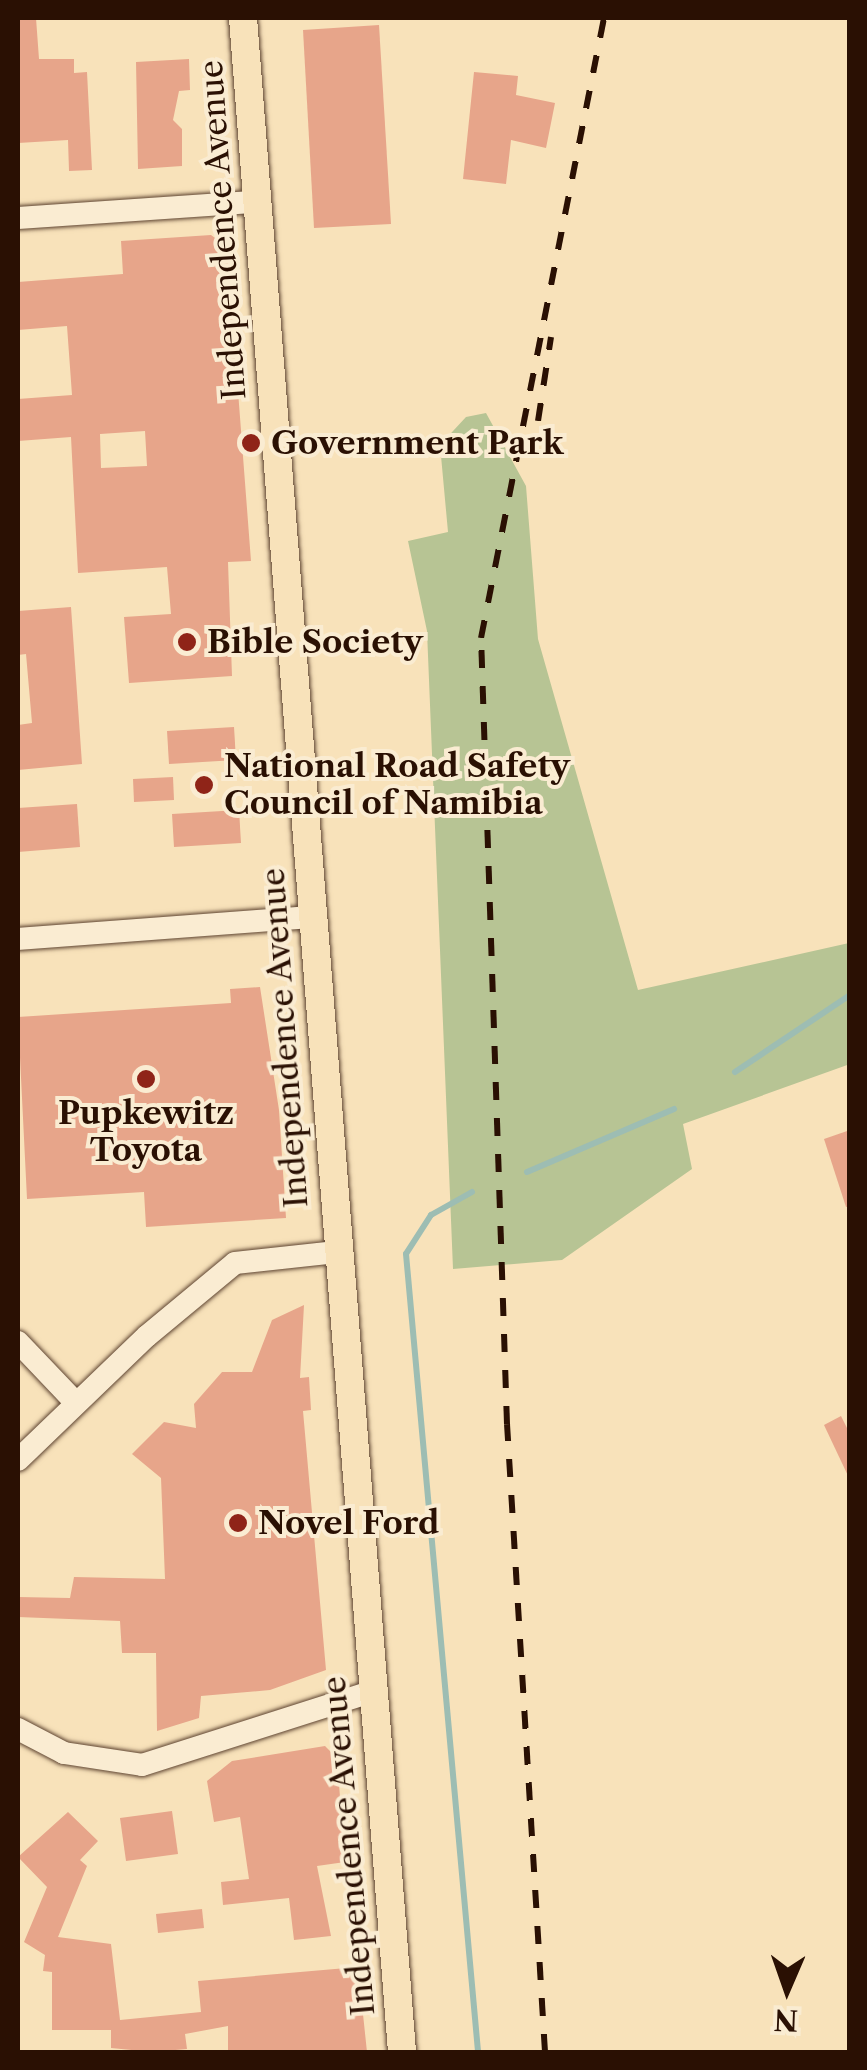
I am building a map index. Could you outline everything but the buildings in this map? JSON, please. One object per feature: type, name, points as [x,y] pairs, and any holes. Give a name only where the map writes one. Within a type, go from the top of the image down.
[{"type":"main road","name":"Independence Avenue","points":[[243,18],[336,1252],[402,2052]]},
{"type":"street","points":[[18,218],[256,202]]},
{"type":"street","points":[[18,939],[313,917]]},
{"type":"street","points":[[18,1460],[76,1403],[235,1263],[336,1252]]},
{"type":"street","points":[[18,1342],[76,1403]]},
{"type":"street","points":[[18,1729],[64,1753],[142,1765],[371,1692]]},
{"type":"green space","points":[[486,413],[526,486],[538,639],[638,990],[849,943],[850,1064],[683,1124],[692,1169],[562,1260],[453,1269],[427,631],[408,541],[448,532],[440,445],[466,417]]},
{"type":"waterway","points":[[735,1072],[850,995]]},
{"type":"waterway","points":[[527,1172],[674,1109]]},
{"type":"waterway","points":[[472,1192],[431,1215],[406,1254],[478,2052]]},
{"type":"railway","points":[[545,2052],[507,1424],[481,638],[604,18]]},
{"type":"railway","points":[[538,421],[551,337]]},
{"type":"place","name":"Government Park","points":[[251,443]]},
{"type":"place","name":"Bible Society","points":[[187,642]]},
{"type":"place","name":"National Road Safety Council of Namibia","points":[[204,785]]},
{"type":"place","name":"Pupkewitz Toyota","points":[[146,1079]]},
{"type":"place","name":"Novel Ford","points":[[238,1523]]}]
